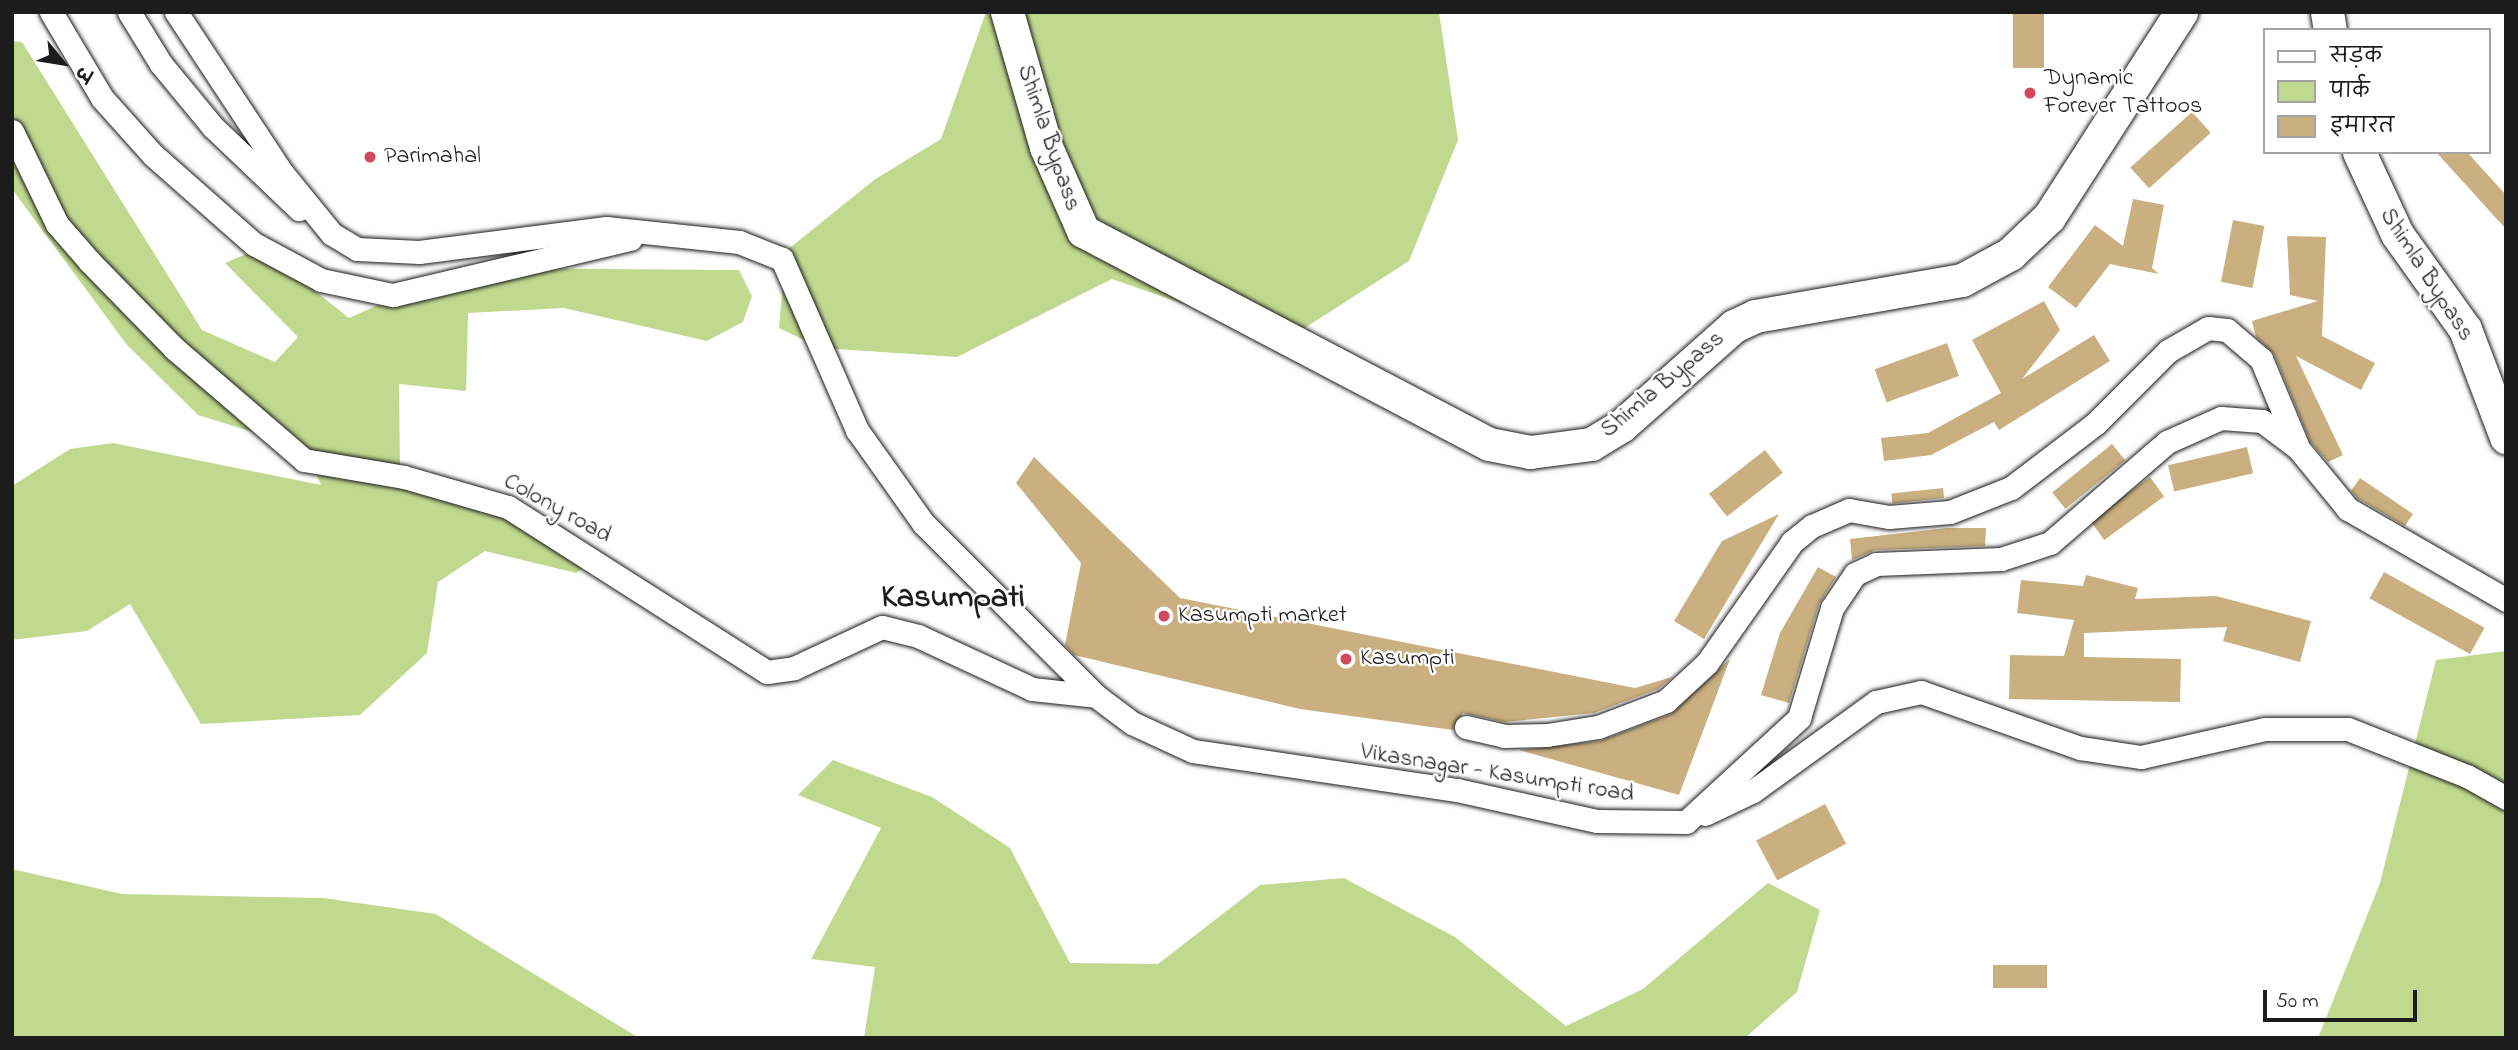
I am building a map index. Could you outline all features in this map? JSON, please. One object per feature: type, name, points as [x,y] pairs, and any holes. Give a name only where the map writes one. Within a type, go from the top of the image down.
[{"type":"highway","name":"Shimla Bypass","points":[[1007,12],[1046,147],[1083,231],[1489,444],[1530,452],[1591,443],[1621,426],[1734,326],[1755,316],[1962,280],[2010,254],[2049,217],[2181,12]]},
{"type":"highway","name":"Shimla Bypass","points":[[2360,154],[2397,234],[2465,329],[2506,438]]},
{"type":"street","points":[[51,12],[102,98],[153,155],[254,244],[338,287],[378,296],[426,291],[664,232]]},
{"type":"street","name":"Vikasnagar - Kasumpti road","points":[[129,12],[161,64],[213,127],[262,180],[332,234],[357,249],[389,254],[584,229],[664,232],[739,242],[782,259],[857,430],[923,523],[1096,696],[1132,723],[1194,751],[1318,772],[1457,790],[1597,821],[1661,824],[1699,816],[1753,791],[1876,702],[1921,692],[2080,748],[2141,757],[2265,729],[2348,729],[2468,776],[2506,798]]},
{"type":"street","points":[[176,12],[247,122],[332,234]]},
{"type":"street","name":"Colony road","points":[[12,131],[57,224],[90,262],[175,349],[304,460],[404,477],[508,507],[767,672],[794,667],[882,627],[918,636],[1032,688],[1096,696]]},
{"type":"street","points":[[1466,727],[1504,736],[1547,735],[1598,727],[1666,701],[1707,663],[1792,542],[1812,526],[1849,510],[1889,517],[1950,512],[2011,488],[2053,460],[2168,351],[2199,331],[2227,330],[2261,359],[2298,448]]},
{"type":"street","points":[[1699,816],[1799,718],[1832,608],[1855,573],[1876,564],[2001,559],[2050,543],[2167,442],[2221,418],[2262,421],[2298,448],[2348,509],[2506,600]]},
{"type":"green space","points":[[986,12],[1439,12],[1458,140],[1409,261],[1286,340],[1112,279],[957,357],[821,348],[779,328],[786,251],[874,180],[941,139]]},
{"type":"green space","points":[[12,41],[22,42],[202,330],[275,362],[298,337],[225,263],[261,248],[349,318],[461,268],[739,270],[752,296],[743,322],[707,341],[564,308],[468,313],[466,391],[399,384],[400,471],[432,490],[568,543],[594,561],[576,573],[485,551],[438,582],[427,653],[360,715],[201,724],[130,604],[87,631],[12,640],[12,486],[70,449],[113,443],[321,485],[305,448],[198,415],[127,345],[12,189]]},
{"type":"green space","points":[[2506,651],[2506,1038],[2318,1038],[2380,883],[2436,660]]},
{"type":"green space","points":[[833,760],[932,797],[1010,848],[1070,963],[1158,964],[1260,885],[1344,878],[1455,937],[1566,1026],[1643,989],[1768,883],[1820,910],[1797,992],[1745,1038],[864,1038],[875,967],[811,959],[881,828],[798,795]]},
{"type":"green space","points":[[12,869],[122,894],[323,898],[436,914],[639,1038],[12,1038]]},
{"type":"building","points":[[2013,12],[2044,12],[2044,68],[2013,68]]},
{"type":"building","points":[[2192,112],[2211,133],[2149,188],[2130,168]]},
{"type":"building","points":[[2438,154],[2469,154],[2506,195],[2506,229]]},
{"type":"building","points":[[2133,199],[2164,205],[2152,268],[2159,274],[2110,264],[2076,308],[2048,287],[2095,225],[2123,246]]},
{"type":"building","points":[[2233,220],[2264,226],[2252,288],[2221,282]]},
{"type":"building","points":[[2287,236],[2326,237],[2322,336],[2375,363],[2361,390],[2296,356],[2343,455],[2328,462],[2310,441],[2274,354],[2256,337],[2252,321],[2318,301],[2290,295]]},
{"type":"building","points":[[2044,301],[2060,330],[2022,379],[2094,335],[2110,361],[1999,430],[1994,422],[1931,455],[1884,461],[1881,438],[1928,433],[2001,393],[1972,340]]},
{"type":"building","points":[[1947,343],[1959,376],[1887,402],[1875,369]]},
{"type":"building","points":[[2112,444],[2125,460],[2065,509],[2052,492]]},
{"type":"building","points":[[2247,447],[2253,473],[2174,492],[2168,465]]},
{"type":"building","points":[[1765,450],[1783,473],[1727,517],[1709,494]]},
{"type":"building","name":"Kasumpti market","points":[[1034,457],[1180,598],[1635,688],[1672,677],[1658,689],[1594,713],[1505,722],[1463,713],[1453,730],[1300,709],[1074,655],[1065,645],[1081,563],[1016,483]]},
{"type":"building","points":[[2150,477],[2164,496],[2104,540],[2090,520]]},
{"type":"building","points":[[2360,478],[2413,514],[2405,526],[2357,498],[2351,491]]},
{"type":"building","points":[[1943,488],[1944,498],[1892,503],[1891,493]]},
{"type":"building","points":[[1779,514],[1704,639],[1674,621],[1722,541]]},
{"type":"building","points":[[1947,528],[1986,528],[1985,546],[1875,550],[1852,560],[1850,539]]},
{"type":"building","points":[[1818,567],[1836,577],[1819,604],[1789,703],[1761,695],[1780,633]]},
{"type":"building","points":[[2384,572],[2485,628],[2470,654],[2369,598]]},
{"type":"building","points":[[2086,575],[2138,588],[2135,599],[2216,596],[2311,621],[2300,662],[2223,641],[2227,627],[2084,633],[2084,657],[2181,659],[2180,702],[2009,699],[2010,655],[2064,656],[2074,620],[2017,613],[2021,580],[2083,586]]},
{"type":"building","points":[[1730,659],[1679,795],[1519,750],[1600,741],[1671,714]]},
{"type":"building","points":[[1825,804],[1846,844],[1777,880],[1756,841]]},
{"type":"building","points":[[1993,965],[2047,965],[2047,988],[1993,988]]},
{"type":"place","name":"Dynamic Forever Tattoos","points":[[2030,93]]},
{"type":"place","name":"Parimahal","points":[[370,157]]},
{"type":"place","name":"Kasumpti market","points":[[1164,616]]},
{"type":"place","name":"Kasumpti","points":[[1346,659]]},
{"type":"district","name":"Kasumpati","points":[[953,599]]}]
